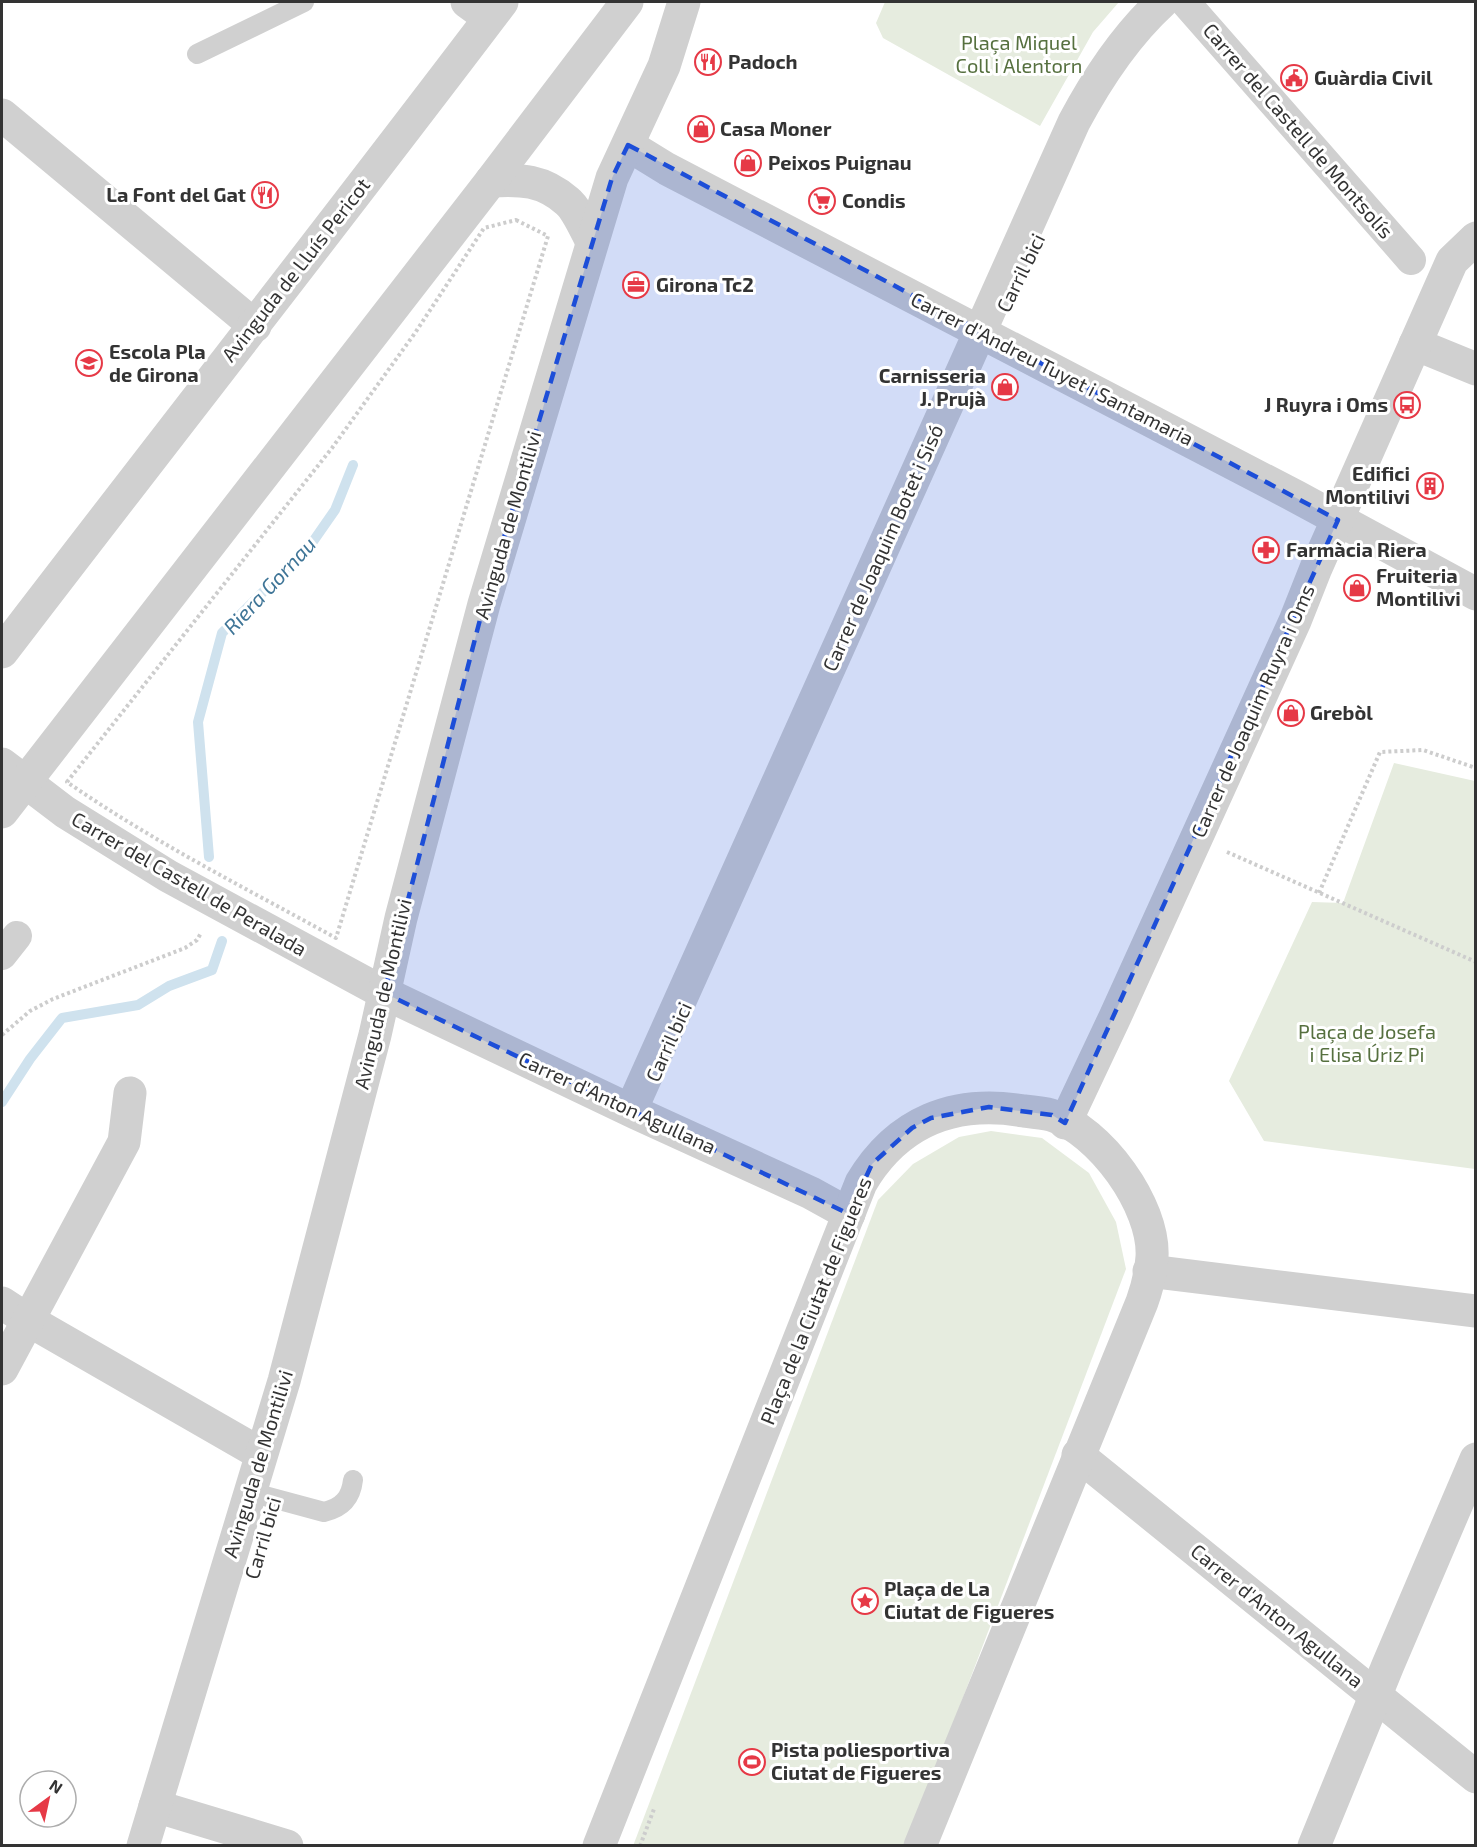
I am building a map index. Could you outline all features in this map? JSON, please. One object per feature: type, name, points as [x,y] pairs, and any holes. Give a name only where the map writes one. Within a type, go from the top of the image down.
[{"type":"street","points":[[2,812],[13,773],[491,181],[627,2]]},
{"type":"street","points":[[628,145],[664,66],[684,2]]},
{"type":"street","name":"Carrer de Joaquim Botet i Sisó","points":[[631,1110],[1074,122],[1091,90],[1132,33],[1162,2]]},
{"type":"street","name":"Carrer del Castell de Montsolís","points":[[1185,2],[1411,260]]},
{"type":"street","name":"Avinguda de Lluís Pericot","points":[[2,651],[218,369],[255,326],[486,7]]},
{"type":"street","points":[[2,115],[255,326]]},
{"type":"street","name":"Avinguda de Montilivi","points":[[143,1845],[284,1381],[375,1035],[401,918],[484,604],[612,178],[628,145]]},
{"type":"street","name":"Carrer d'Andreu Tuyet i Santamaria","points":[[628,145],[667,169],[1215,454],[1476,594]]},
{"type":"street","points":[[491,181],[518,179],[542,185],[569,202],[592,242]]},
{"type":"street","name":"Carrer de Joaquim Ruyra i Oms","points":[[1065,1123],[1202,827],[1452,261],[1476,238]]},
{"type":"street","points":[[1415,344],[1476,369]]},
{"type":"street","name":"Carrer del Castell de Peralada","points":[[13,773],[65,812],[168,876],[384,993]]},
{"type":"street","name":"Carrer d'Anton Agullana","points":[[384,993],[811,1193],[849,1214]]},
{"type":"street","points":[[2,1370],[15,1311],[124,1142],[130,1093]]},
{"type":"street","name":"Plaça de la Ciutat de Figueres","points":[[599,1845],[861,1183],[872,1164],[892,1143],[912,1128],[931,1118],[971,1107],[1052,1115],[1078,1130],[1118,1167],[1136,1194],[1147,1220],[1152,1256],[1142,1302],[920,1845]]},
{"type":"street","points":[[1149,1271],[1476,1311]]},
{"type":"street","points":[[15,1311],[261,1454]]},
{"type":"street","name":"Carrer d'Anton Agullana","points":[[1078,1455],[1476,1777]]},
{"type":"street","points":[[1314,1845],[1476,1458]]},
{"type":"street","points":[[155,1806],[287,1845]]},
{"type":"lane","points":[[197,54],[304,2]]},
{"type":"lane","points":[[250,1492],[324,1512],[342,1504],[349,1496],[353,1480]]},
{"type":"path","points":[[516,220],[548,236],[418,670],[336,938],[175,849],[103,807],[68,782],[332,448],[415,333],[484,228],[516,220]]},
{"type":"path","points":[[1319,892],[1380,752],[1423,750],[1476,768]]},
{"type":"path","points":[[1226,851],[1476,962]]},
{"type":"path","points":[[2,1035],[30,1011],[53,999],[185,948],[197,940],[204,927]]},
{"type":"highlighted area","points":[[628,145],[1338,520],[1065,1123],[1052,1115],[989,1107],[931,1118],[912,1128],[872,1164],[849,1214],[384,993],[484,604],[612,178]]},
{"type":"green space","name":"Plaça Miquel Coll i Alentorn","points":[[885,2],[1119,2],[1093,32],[1040,126],[883,38],[876,23]]},
{"type":"green space","name":"Plaça de Josefa i Elisa Úriz Pi","points":[[1394,763],[1475,781],[1475,1169],[1264,1141],[1229,1081],[1312,902],[1343,903]]},
{"type":"green space","name":"Plaça de La Ciutat de Figueres","points":[[991,1131],[1042,1138],[1089,1173],[1116,1222],[1126,1269],[907,1845],[633,1846],[878,1200],[913,1164],[959,1137]]},
{"type":"waterway","name":"Riera Gornau","points":[[209,857],[198,722],[222,633],[312,543],[335,510],[353,465]]},
{"type":"waterway","name":"Riera Gornau","points":[[2,1102],[30,1059],[62,1018],[138,1005],[169,986],[212,970],[222,941]]},
{"type":"place","name":"Padoch","points":[[708,62]]},
{"type":"place","name":"Guàrdia Civil","points":[[1294,78]]},
{"type":"place","name":"Casa Moner","points":[[701,129]]},
{"type":"place","name":"Peixos Puignau","points":[[748,163]]},
{"type":"place","name":"La Font del Gat","points":[[265,195]]},
{"type":"place","name":"Condis","points":[[822,201]]},
{"type":"place","name":"Girona Tc2","points":[[636,285]]},
{"type":"place","name":"Escola Pla de Girona","points":[[89,363]]},
{"type":"place","name":"Carnisseria J. Prujà","points":[[1005,387]]},
{"type":"place","name":"J Ruyra i Oms","points":[[1407,405]]},
{"type":"place","name":"Edifici Montilivi","points":[[1430,486]]},
{"type":"place","name":"Farmàcia Riera","points":[[1266,550]]},
{"type":"place","name":"Fruiteria Montilivi","points":[[1357,588]]},
{"type":"place","name":"Grebòl","points":[[1291,713]]},
{"type":"place","name":"Plaça de La Ciutat de Figueres","points":[[865,1601]]},
{"type":"place","name":"Pista poliesportiva Ciutat de Figueres","points":[[752,1762]]}]
